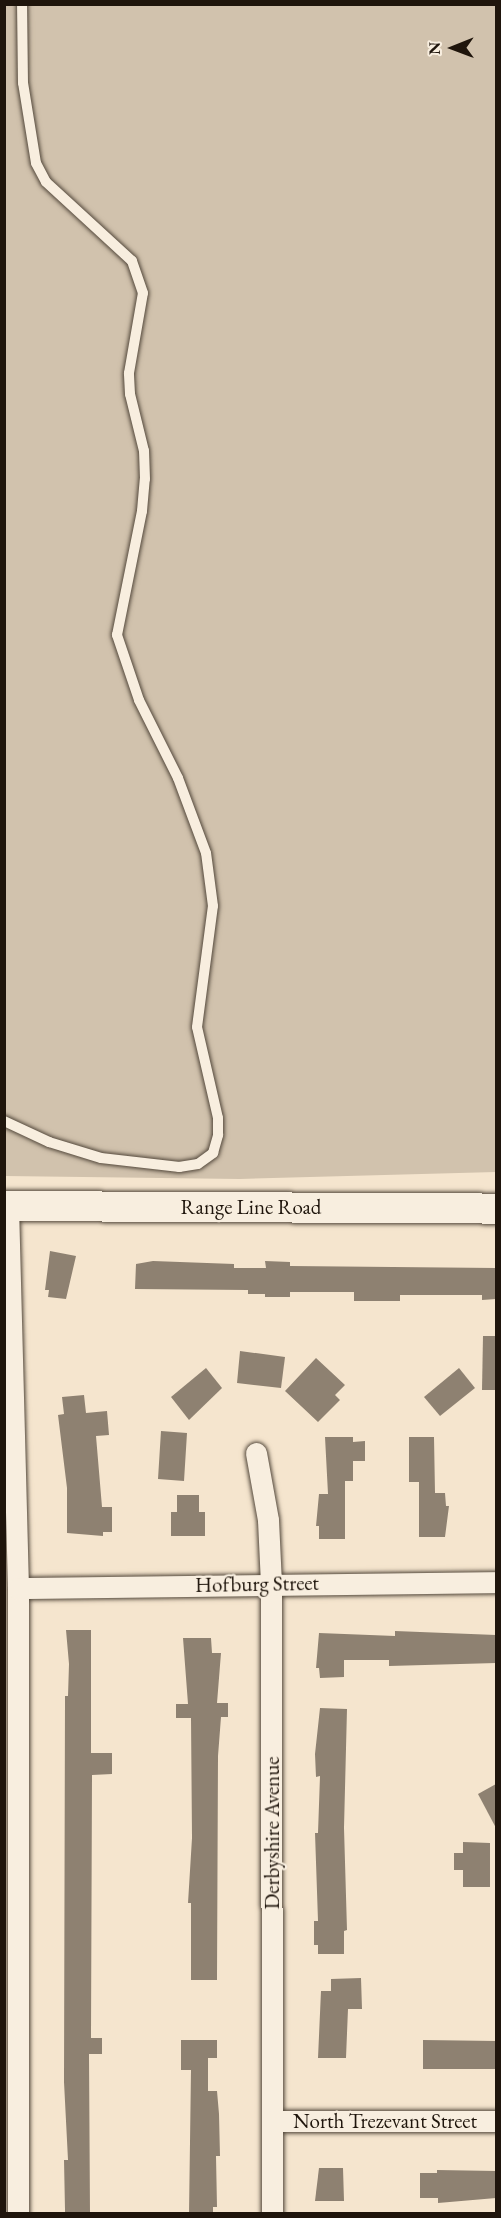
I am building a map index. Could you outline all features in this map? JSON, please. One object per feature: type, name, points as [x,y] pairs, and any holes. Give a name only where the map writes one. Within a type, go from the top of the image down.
[{"type":"street","name":"Range Line Road","points":[[6,1206],[496,1209]]},
{"type":"street","points":[[6,1206],[18,1588],[11,1992],[18,2214]]},
{"type":"street","name":"Derbyshire Avenue","points":[[256,1453],[268,1520],[271,1583],[272,2214]]},
{"type":"street","name":"Hofburg Street","points":[[18,1588],[271,1583],[496,1582]]},
{"type":"street","name":"North Trezevant Street","points":[[273,2121],[496,2121]]},
{"type":"lane","points":[[4,1121],[49,1142],[101,1158],[179,1167],[198,1164],[213,1153],[218,1135],[218,1118],[197,1028],[213,906],[206,853],[178,778],[139,700],[117,635],[144,489],[144,451],[130,394],[129,372],[143,293],[132,261],[46,182],[36,164],[23,83],[22,4]]},
{"type":"shaded area","points":[[5,5],[496,5],[496,1172],[240,1179],[5,1176]]},
{"type":"building","points":[[50,1251],[76,1256],[66,1299],[48,1297],[49,1290],[45,1290]]},
{"type":"building","points":[[153,1261],[234,1264],[234,1268],[266,1268],[265,1261],[290,1262],[290,1266],[496,1268],[496,1299],[482,1300],[482,1295],[400,1295],[400,1301],[354,1301],[354,1292],[290,1292],[290,1297],[265,1297],[265,1294],[248,1294],[248,1290],[135,1289],[136,1264]]},
{"type":"building","points":[[483,1336],[496,1336],[496,1390],[482,1390]]},
{"type":"building","points":[[240,1351],[285,1357],[281,1388],[237,1383]]},
{"type":"building","points":[[316,1358],[345,1385],[335,1395],[340,1400],[318,1422],[285,1391]]},
{"type":"building","points":[[206,1368],[222,1388],[189,1420],[171,1397]]},
{"type":"building","points":[[459,1368],[475,1388],[440,1416],[424,1397]]},
{"type":"building","points":[[84,1395],[86,1413],[107,1411],[109,1435],[96,1436],[102,1507],[112,1507],[112,1532],[103,1532],[103,1536],[67,1533],[67,1488],[58,1415],[64,1414],[62,1397]]},
{"type":"building","points":[[161,1431],[187,1433],[184,1481],[158,1479]]},
{"type":"building","points":[[325,1437],[353,1437],[353,1442],[365,1441],[365,1461],[353,1461],[353,1481],[345,1481],[345,1539],[319,1539],[319,1526],[316,1526],[319,1494],[328,1494]]},
{"type":"building","points":[[409,1437],[434,1437],[435,1493],[445,1493],[446,1506],[449,1506],[445,1537],[419,1537],[419,1482],[409,1482]]},
{"type":"building","points":[[177,1495],[199,1495],[199,1512],[205,1512],[205,1536],[171,1536],[171,1512],[177,1512]]},
{"type":"building","points":[[66,1630],[91,1630],[91,1753],[112,1753],[112,1774],[92,1775],[91,2038],[102,2038],[102,2054],[89,2054],[90,2214],[65,2214],[64,2160],[68,2160],[64,2082],[65,1696],[68,1696],[69,1664]]},
{"type":"building","points":[[395,1631],[496,1635],[496,1663],[389,1666],[389,1660],[344,1660],[344,1677],[320,1678],[319,1668],[316,1668],[319,1633],[395,1636]]},
{"type":"building","points":[[183,1638],[211,1638],[212,1653],[221,1653],[217,1703],[228,1703],[228,1717],[221,1717],[218,1756],[217,1980],[191,1980],[191,1903],[188,1903],[192,1838],[191,1718],[176,1718],[176,1704],[188,1704]]},
{"type":"building","points":[[320,1708],[347,1709],[344,1828],[347,1930],[344,1931],[344,1954],[318,1954],[318,1945],[314,1945],[314,1921],[318,1921],[315,1833],[318,1833],[320,1776],[316,1777],[315,1754]]},
{"type":"building","points":[[496,1784],[496,1828],[478,1794]]},
{"type":"building","points":[[463,1842],[490,1843],[490,1887],[463,1887],[463,1870],[454,1870],[454,1853],[463,1853]]},
{"type":"building","points":[[361,1978],[362,2009],[348,2009],[346,2058],[318,2058],[321,1991],[331,1991],[331,1979]]},
{"type":"building","points":[[181,2040],[217,2040],[217,2058],[208,2058],[208,2091],[217,2091],[219,2114],[220,2156],[216,2156],[217,2207],[213,2207],[213,2214],[189,2214],[191,2070],[181,2070]]},
{"type":"building","points":[[423,2040],[496,2041],[496,2069],[423,2069]]},
{"type":"building","points":[[319,2168],[343,2168],[344,2201],[315,2201]]},
{"type":"building","points":[[437,2170],[496,2171],[496,2198],[438,2203],[438,2198],[420,2198],[420,2173],[437,2173]]}]
